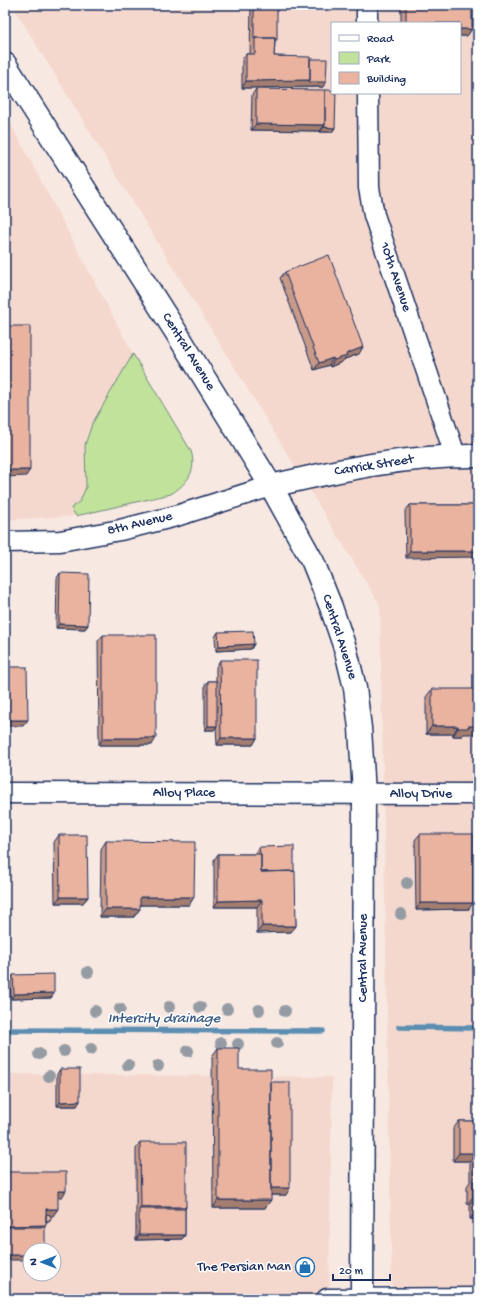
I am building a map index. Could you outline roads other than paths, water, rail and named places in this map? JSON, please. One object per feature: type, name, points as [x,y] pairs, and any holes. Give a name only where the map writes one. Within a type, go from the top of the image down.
[{"type":"main road","name":"Central Avenue","points":[[8,75],[176,332],[270,486],[313,562],[331,607],[346,651],[355,688],[360,728],[364,794],[362,1299]]},
{"type":"main road","name":"Carrick Street","points":[[270,486],[322,474],[388,462],[456,456],[478,456]]},
{"type":"street","points":[[367,5],[367,22]]},
{"type":"street","name":"10th Avenue","points":[[368,94],[369,188],[374,215],[456,456]]},
{"type":"street","name":"8th Avenue","points":[[5,542],[60,541],[120,530],[176,516],[270,486]]},
{"type":"street","name":"Alloy Place","points":[[5,793],[364,794]]},
{"type":"street","name":"Alloy Drive","points":[[364,794],[478,794]]},
{"type":"street","points":[[327,1299],[478,1298]]},
{"type":"waterway","name":"Intercity drainage","points":[[399,1027],[478,1028]]},
{"type":"waterway","name":"Intercity drainage","points":[[5,1030],[323,1031]]},
{"type":"place","name":"The Persian Man","points":[[305,1267]]}]
